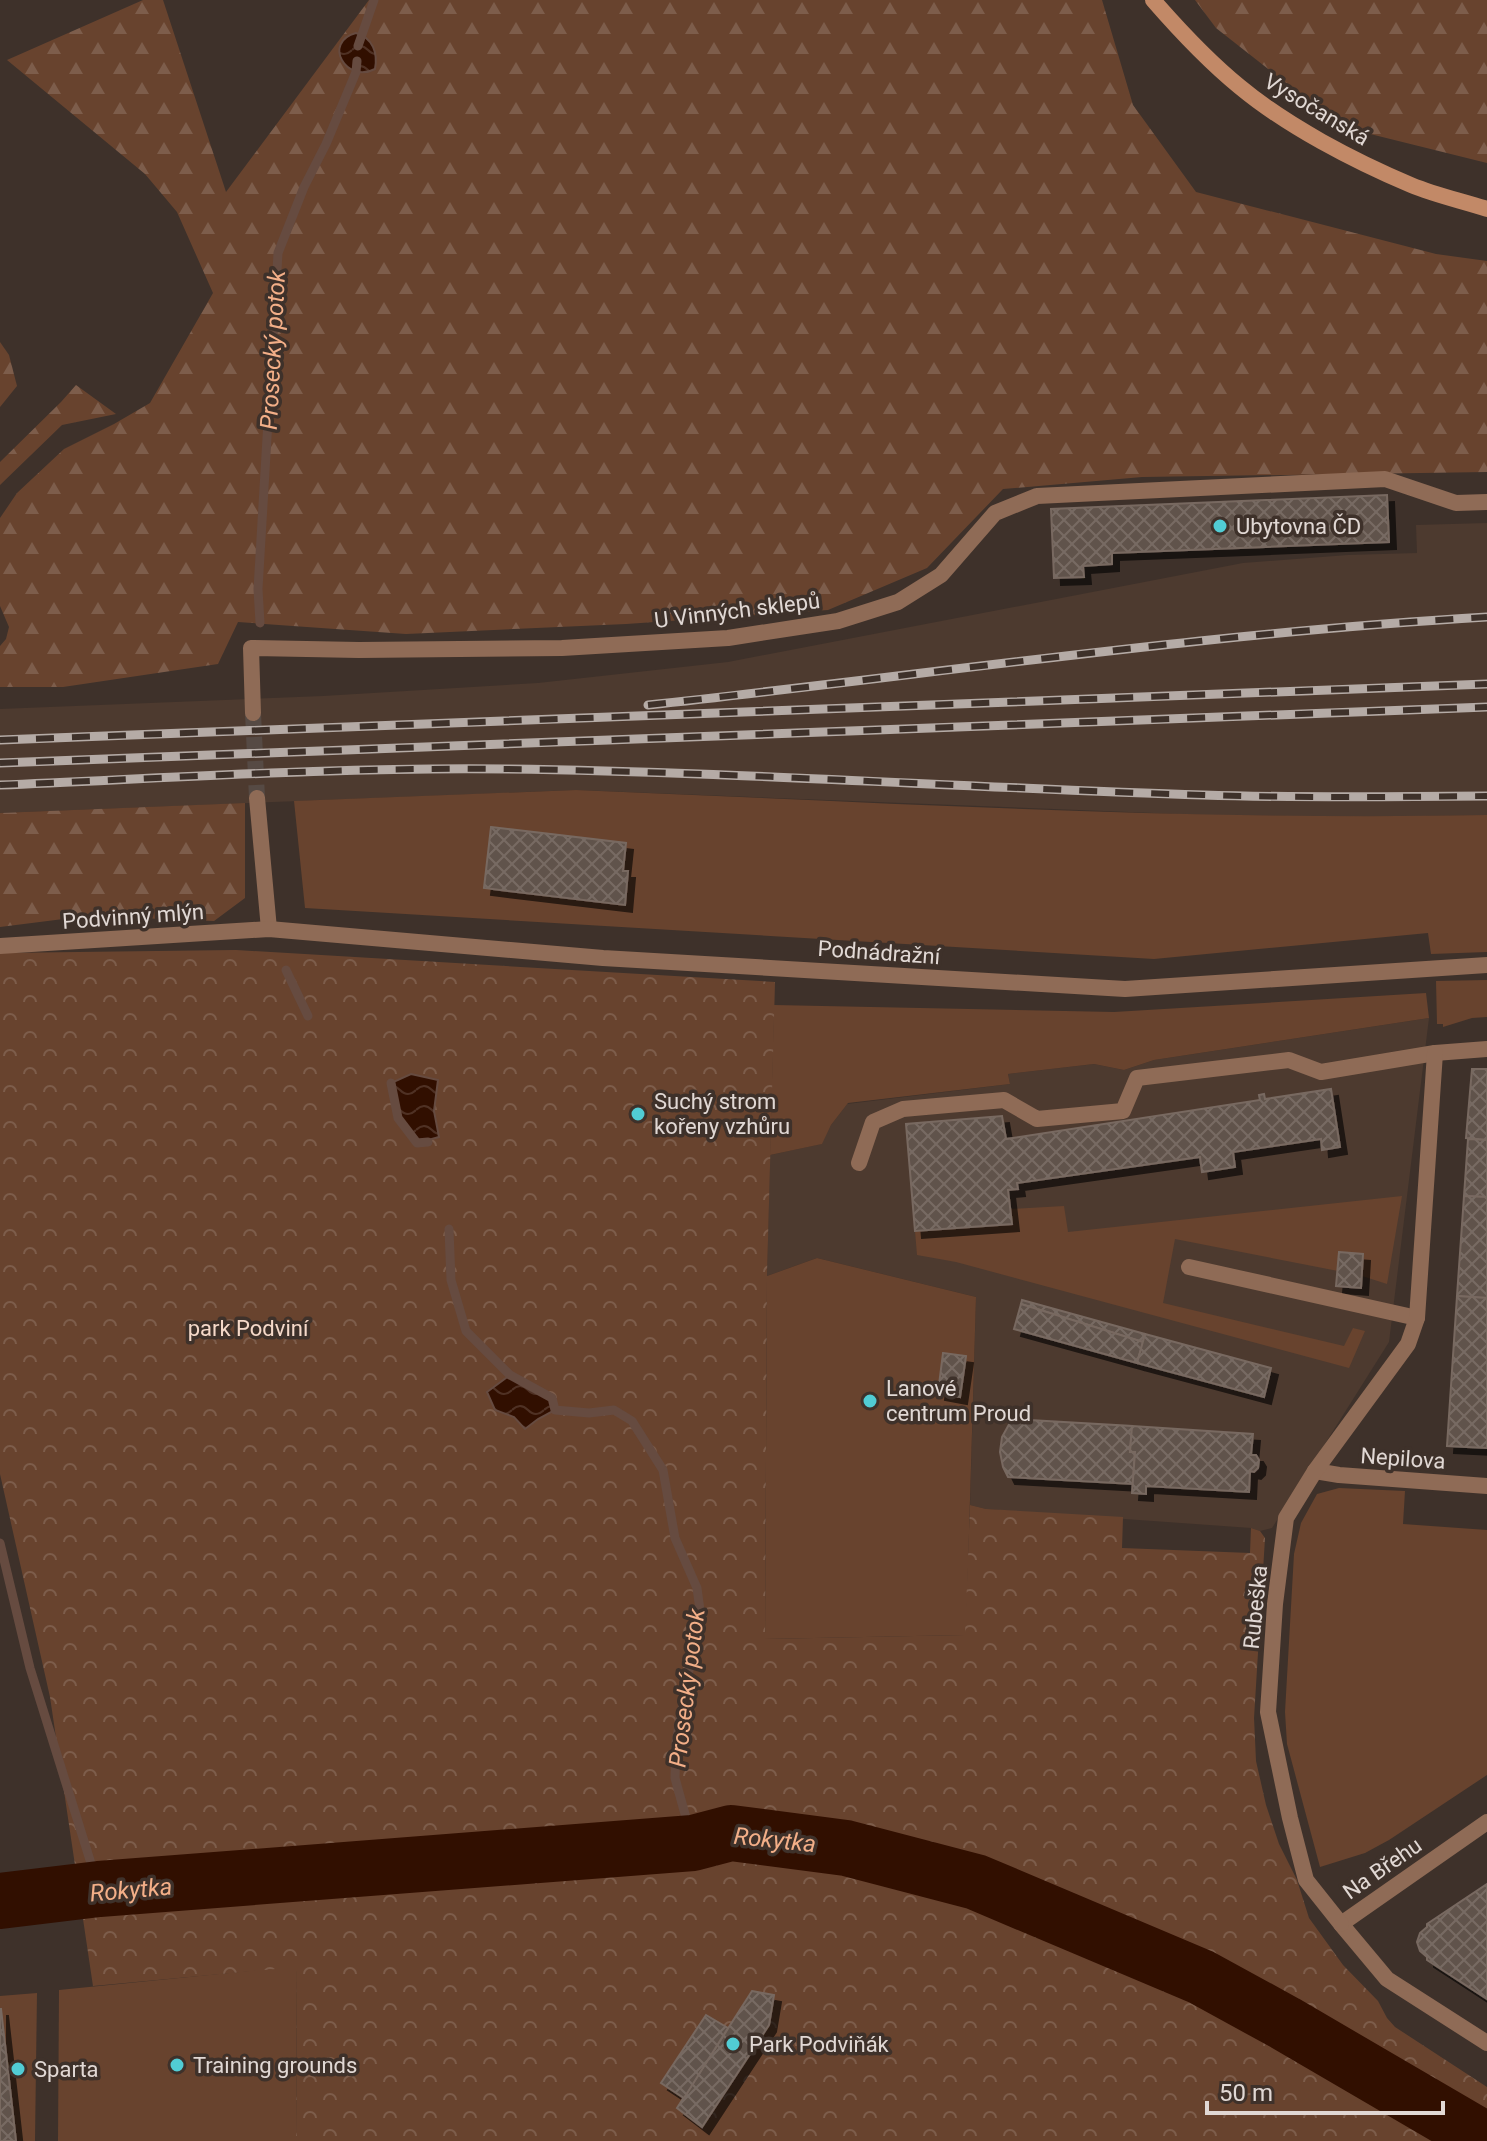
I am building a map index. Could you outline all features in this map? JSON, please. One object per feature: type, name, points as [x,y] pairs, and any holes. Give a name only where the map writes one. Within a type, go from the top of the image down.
[{"type":"main road","name":"Vysočanská","points":[[1153,0],[1187,38],[1241,88],[1299,128],[1412,186],[1487,209]]},
{"type":"street","name":"U Vinných sklepů","points":[[253,713],[251,648],[562,648],[728,638],[838,621],[898,602],[941,575],[995,513],[1037,496],[1385,479],[1456,503],[1487,502]]},
{"type":"street","points":[[257,798],[269,929]]},
{"type":"street","name":"Podvinný mlýn","points":[[0,946],[269,929]]},
{"type":"street","name":"Podnádražní","points":[[269,929],[603,958],[1125,989],[1487,965]]},
{"type":"street","points":[[859,1163],[873,1122],[903,1109],[1004,1100],[1037,1119],[1123,1111],[1137,1078],[1289,1060],[1321,1072],[1435,1053],[1487,1049]]},
{"type":"street","name":"Rubeška","points":[[1341,1924],[1306,1880],[1268,1712],[1275,1604],[1286,1518],[1315,1471],[1408,1344],[1417,1318],[1435,1053]]},
{"type":"street","points":[[1189,1267],[1417,1318]]},
{"type":"street","name":"Nepilova","points":[[1315,1471],[1487,1486]]},
{"type":"street","name":"Na Břehu","points":[[1487,1822],[1341,1924],[1387,1979],[1487,2043]]},
{"type":"shaded area","points":[[1487,523],[1487,815],[1203,815],[576,790],[0,813],[0,709],[323,696],[538,683],[728,662],[1243,563],[1417,553],[1416,525]]},
{"type":"shaded area","points":[[1429,1018],[1389,1342],[1272,1528],[1260,1531],[986,1509],[970,1505],[976,1297],[817,1258],[767,1276],[770,1155],[821,1144],[847,1104],[1010,1084],[1008,1074],[1094,1064],[1124,1070],[1154,1060]]},
{"type":"green space","points":[[143,0],[163,0],[226,192],[369,0],[1102,0],[1133,105],[1196,192],[1436,254],[1487,261],[1487,472],[1142,477],[1003,489],[927,568],[828,610],[626,624],[406,634],[238,622],[218,664],[63,687],[0,687],[0,646],[6,639],[9,627],[0,606],[0,518],[17,493],[64,449],[150,403],[213,293],[177,212],[145,174],[7,60]]},
{"type":"green space","points":[[1195,0],[1487,0],[1487,163],[1342,127],[1216,28]]},
{"type":"green space","points":[[0,342],[9,355],[17,386],[0,407]]},
{"type":"green space","points":[[76,385],[116,414],[62,425],[0,485],[0,462]]},
{"type":"green space","points":[[576,790],[1145,813],[1487,815],[1487,952],[1431,954],[1428,933],[1154,959],[305,908],[294,801]]},
{"type":"green space","points":[[245,803],[245,898],[214,921],[87,916],[0,927],[0,813]]},
{"type":"green space","name":"park Podviní","points":[[236,950],[775,982],[767,1276],[765,1639],[965,1635],[970,1505],[986,1509],[1123,1517],[1122,1548],[1250,1553],[1251,1528],[1260,1531],[1265,1538],[1254,1718],[1256,1761],[1279,1844],[1297,1880],[1309,1918],[1343,1965],[1378,2001],[1387,2018],[1395,2027],[1487,2087],[1487,2141],[296,2141],[297,1967],[93,1986],[50,1697],[0,1474],[0,953]],"holes":[[[752,1991],[774,1995],[702,2126],[677,2108]]]},
{"type":"green space","points":[[1487,980],[1487,1017],[1443,1027],[1443,1024],[1437,1024],[1436,981]]},
{"type":"green space","points":[[1426,993],[1429,1018],[1154,1060],[1124,1070],[1094,1064],[1008,1074],[1010,1084],[848,1103],[831,1125],[822,1144],[770,1155],[774,1005],[1114,1012]]},
{"type":"green space","points":[[1402,1196],[1387,1284],[1362,1276],[1363,1254],[1339,1252],[1338,1271],[1175,1239],[1163,1303],[1344,1346],[1353,1328],[1365,1331],[1349,1368],[956,1262],[917,1255],[915,1231],[1012,1224],[1010,1209],[1064,1206],[1068,1232]]},
{"type":"green space","name":"Lanové centrum Proud","points":[[817,1258],[976,1297],[966,1635],[765,1639],[767,1276]]},
{"type":"green space","points":[[1339,1488],[1405,1491],[1403,1524],[1487,1530],[1487,1775],[1389,1840],[1365,1853],[1320,1867],[1287,1744],[1285,1712],[1294,1554],[1301,1523],[1317,1494]]},
{"type":"green space","name":"Training grounds","points":[[297,1966],[296,2141],[58,2141],[59,1990]]},
{"type":"green space","name":"Sparta","points":[[37,1993],[35,2141],[0,2141],[0,1996]]},
{"type":"water","points":[[356,33],[367,38],[373,47],[375,69],[355,71],[342,60],[339,52],[341,45]]},
{"type":"water","points":[[411,1074],[438,1080],[434,1111],[439,1137],[417,1143],[398,1118],[391,1083]]},
{"type":"water","points":[[510,1375],[552,1398],[555,1410],[525,1429],[514,1417],[495,1410],[487,1392]]},
{"type":"building","name":"Ubytovna ČD","points":[[1387,495],[1389,542],[1112,553],[1112,564],[1083,566],[1084,577],[1054,578],[1051,509]]},
{"type":"building","points":[[491,827],[626,843],[623,871],[628,871],[625,905],[484,888]]},
{"type":"building","points":[[1472,1069],[1487,1069],[1487,1140],[1466,1138]]},
{"type":"building","points":[[1331,1089],[1340,1147],[1322,1150],[1321,1139],[1233,1152],[1235,1167],[1202,1172],[1200,1157],[1017,1183],[1018,1189],[1008,1190],[1012,1224],[915,1231],[906,1124],[1002,1116],[1006,1139],[1260,1100],[1259,1095],[1264,1094],[1265,1099]]},
{"type":"building","points":[[1468,1139],[1487,1140],[1487,1197],[1464,1196]]},
{"type":"building","points":[[1464,1196],[1487,1197],[1487,1298],[1457,1296]]},
{"type":"building","points":[[1339,1252],[1363,1254],[1361,1288],[1336,1286]]},
{"type":"building","points":[[1457,1296],[1487,1298],[1487,1448],[1447,1446]]},
{"type":"building","points":[[1022,1300],[1145,1334],[1143,1342],[1021,1304]]},
{"type":"building","points":[[1021,1304],[1143,1342],[1137,1363],[1014,1329]]},
{"type":"building","points":[[1145,1334],[1271,1368],[1264,1397],[1137,1363]]},
{"type":"building","points":[[943,1353],[966,1356],[960,1397],[938,1393]]},
{"type":"building","points":[[1012,1419],[1132,1426],[1130,1452],[1135,1452],[1133,1484],[1008,1477],[1000,1452],[1002,1437]]},
{"type":"building","points":[[1132,1426],[1253,1434],[1251,1455],[1256,1455],[1259,1460],[1258,1468],[1250,1471],[1249,1492],[1146,1486],[1146,1494],[1132,1493],[1135,1452],[1130,1452]]},
{"type":"building","points":[[1487,1884],[1487,1999],[1427,1960],[1417,1942],[1427,1924]]},
{"type":"building","points":[[752,1991],[774,1995],[769,2025],[702,2127],[677,2108]]},
{"type":"building","points":[[1,2009],[16,2141],[0,2141]]},
{"type":"building","points":[[706,2015],[728,2028],[684,2098],[661,2083]]},
{"type":"waterway","name":"Prosecký potok","points":[[358,46],[374,0]]},
{"type":"waterway","name":"Prosecký potok","points":[[260,623],[258,589],[278,253],[356,72],[357,61]]},
{"type":"waterway","name":"Prosecký potok","points":[[286,970],[308,1016]]},
{"type":"waterway","name":"Prosecký potok","points":[[391,1083],[398,1118],[417,1143],[428,1142]]},
{"type":"waterway","name":"Prosecký potok","points":[[449,1229],[451,1280],[466,1331],[510,1375],[552,1398],[555,1410],[589,1413],[614,1410],[632,1421],[663,1470],[675,1538],[697,1588],[700,1610],[676,1742],[675,1778],[693,1843]]},
{"type":"waterway","points":[[0,1543],[30,1668],[99,1889]]},
{"type":"waterway","name":"Rokytka","points":[[0,1901],[99,1889],[693,1843],[731,1833],[846,1848],[976,1882],[1201,1977],[1487,2141]]},
{"type":"tunnel","points":[[253,713],[257,798]]},
{"type":"railway","points":[[648,705],[1172,644],[1487,617]]},
{"type":"railway","points":[[0,740],[1487,684]]},
{"type":"railway","points":[[0,763],[1487,707]]},
{"type":"railway","points":[[0,785],[318,771],[508,769],[682,773],[1203,795],[1487,796]]},
{"type":"place","name":"Ubytovna ČD","points":[[1220,526]]},
{"type":"place","name":"Suchý strom kořeny vzhůru","points":[[638,1114]]},
{"type":"place","name":"Lanové centrum Proud","points":[[870,1401]]},
{"type":"place","name":"Park Podviňák","points":[[733,2044]]},
{"type":"place","name":"Training grounds","points":[[177,2065]]},
{"type":"place","name":"Sparta","points":[[18,2069]]}]
